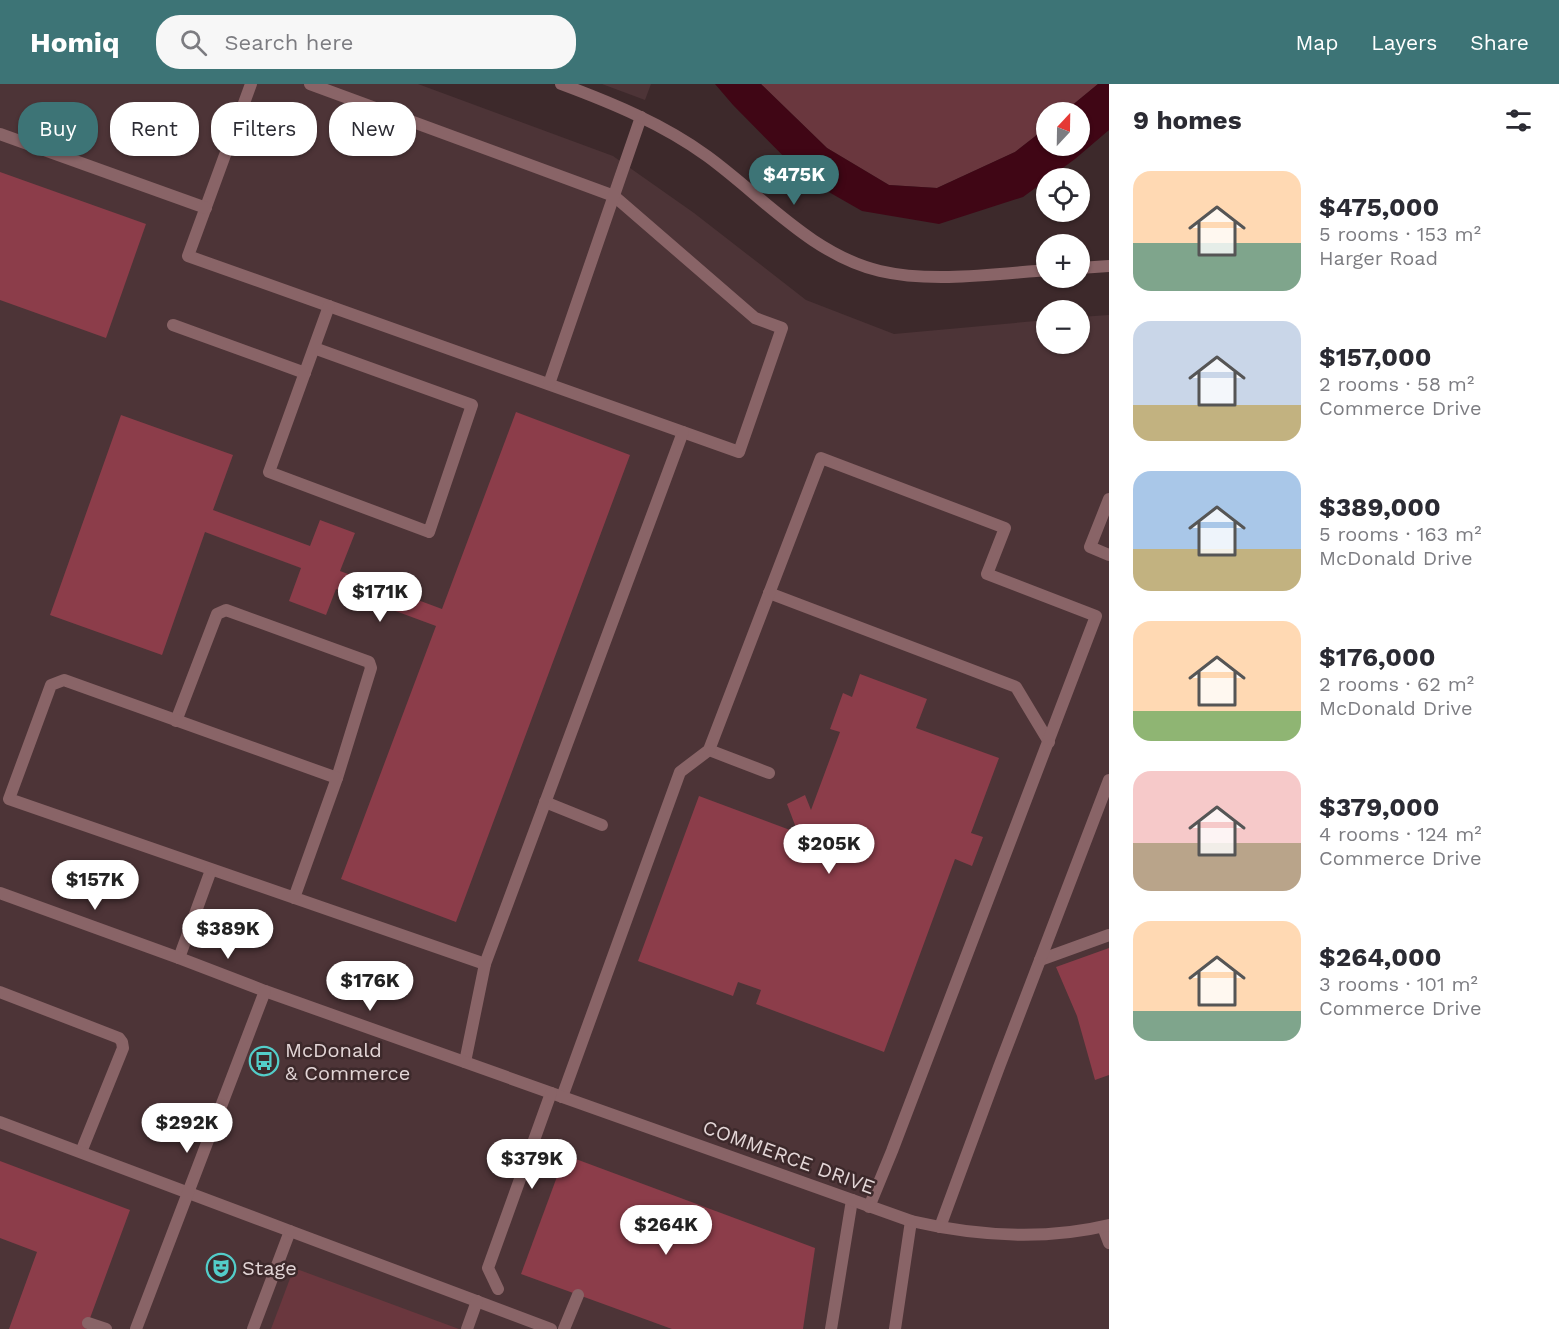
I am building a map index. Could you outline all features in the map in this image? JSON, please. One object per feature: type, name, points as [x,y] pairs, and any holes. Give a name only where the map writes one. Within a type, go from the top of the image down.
[{"type":"street","points":[[251,84],[188,256],[739,452],[782,328],[755,318],[614,196],[310,84]]},
{"type":"street","points":[[561,84],[654,123],[706,156],[817,244],[845,259],[879,271],[913,277],[981,276],[1036,271]]},
{"type":"street","points":[[549,384],[641,117]]},
{"type":"street","points":[[0,134],[206,208]]},
{"type":"street","points":[[1090,267],[1109,266]]},
{"type":"street","points":[[314,348],[472,405],[429,532],[269,472],[329,306]]},
{"type":"street","points":[[173,326],[305,373]]},
{"type":"street","points":[[465,1062],[485,964],[682,432]]},
{"type":"street","points":[[491,1307],[498,1289],[488,1268],[557,1095],[680,772],[709,750],[821,458],[1005,528],[987,574],[1096,616],[897,1140],[869,1206]]},
{"type":"street","points":[[1109,499],[1090,547],[1109,555]]},
{"type":"street","points":[[769,593],[1016,687],[1049,742]]},
{"type":"street","points":[[176,721],[217,614],[226,610],[369,662],[371,668],[337,778],[294,898]]},
{"type":"street","points":[[337,778],[64,680],[51,685],[9,799],[485,964]]},
{"type":"street","points":[[709,750],[769,773]]},
{"type":"street","points":[[940,1227],[1109,780]]},
{"type":"street","points":[[545,802],[602,825]]},
{"type":"street","points":[[0,893],[179,958],[211,870]]},
{"type":"street","points":[[1040,960],[1109,935]]},
{"type":"street","name":"COMMERCE DRIVE","points":[[179,958],[265,991],[911,1221],[998,1235],[1080,1231],[1106,1226]]},
{"type":"street","points":[[136,1329],[265,991]]},
{"type":"street","points":[[0,992],[119,1038],[123,1042],[123,1048],[81,1152]]},
{"type":"street","points":[[0,1122],[551,1329]]},
{"type":"street","points":[[831,1329],[852,1200]]},
{"type":"street","points":[[895,1329],[911,1221]]},
{"type":"street","points":[[1106,1226],[1109,1243]]},
{"type":"street","points":[[253,1329],[290,1231]]},
{"type":"street","points":[[564,1329],[578,1295]]},
{"type":"street","points":[[467,1329],[477,1301]]},
{"type":"street","points":[[88,1323],[106,1329]]},
{"type":"shaded area","points":[[0,84],[418,84],[613,156],[694,213],[806,300],[894,334],[1036,321],[1036,354],[1090,354],[1090,316],[1109,315],[1109,1329],[0,1329]]},
{"type":"shaded area","points":[[602,84],[651,84],[645,100]]},
{"type":"shaded area","points":[[715,84],[761,84],[827,148],[889,185],[937,188],[1015,152],[1036,136],[1036,156],[1079,156],[1063,168],[1036,168],[1036,188],[1023,197],[939,224],[862,211],[806,179]]},
{"type":"shaded area","points":[[761,84],[1098,84],[1076,102],[1036,102],[1036,136],[1015,152],[937,188],[889,185],[827,148]]},
{"type":"shaded area","points":[[1098,84],[1109,84],[1109,130],[1090,146],[1090,102],[1076,102]]},
{"type":"shaded area","points":[[294,1268],[459,1329],[271,1329]]},
{"type":"building","points":[[0,172],[146,224],[106,338],[0,300]]},
{"type":"building","points":[[516,412],[630,455],[456,922],[341,879],[436,626],[336,589],[326,615],[289,601],[301,568],[205,532],[162,655],[50,615],[121,415],[233,455],[213,510],[310,546],[320,520],[355,533],[340,571],[442,609]]},
{"type":"building","points":[[860,674],[927,699],[916,728],[999,758],[971,833],[983,837],[972,866],[955,859],[884,1052],[756,1004],[761,990],[738,982],[733,996],[638,961],[699,796],[798,833],[787,804],[805,795],[811,810],[840,732],[830,729],[843,693],[852,697]]},
{"type":"building","points":[[1109,948],[1109,1075],[1095,1080],[1077,1016],[1056,967]]},
{"type":"building","points":[[565,1155],[815,1248],[803,1329],[672,1329],[521,1274]]},
{"type":"building","points":[[0,1161],[130,1210],[86,1329],[9,1329],[37,1252],[0,1238]]},
{"type":"place","name":"McDonald & Commerce","points":[[264,1061]]},
{"type":"place","name":"Stage","points":[[221,1268]]}]
